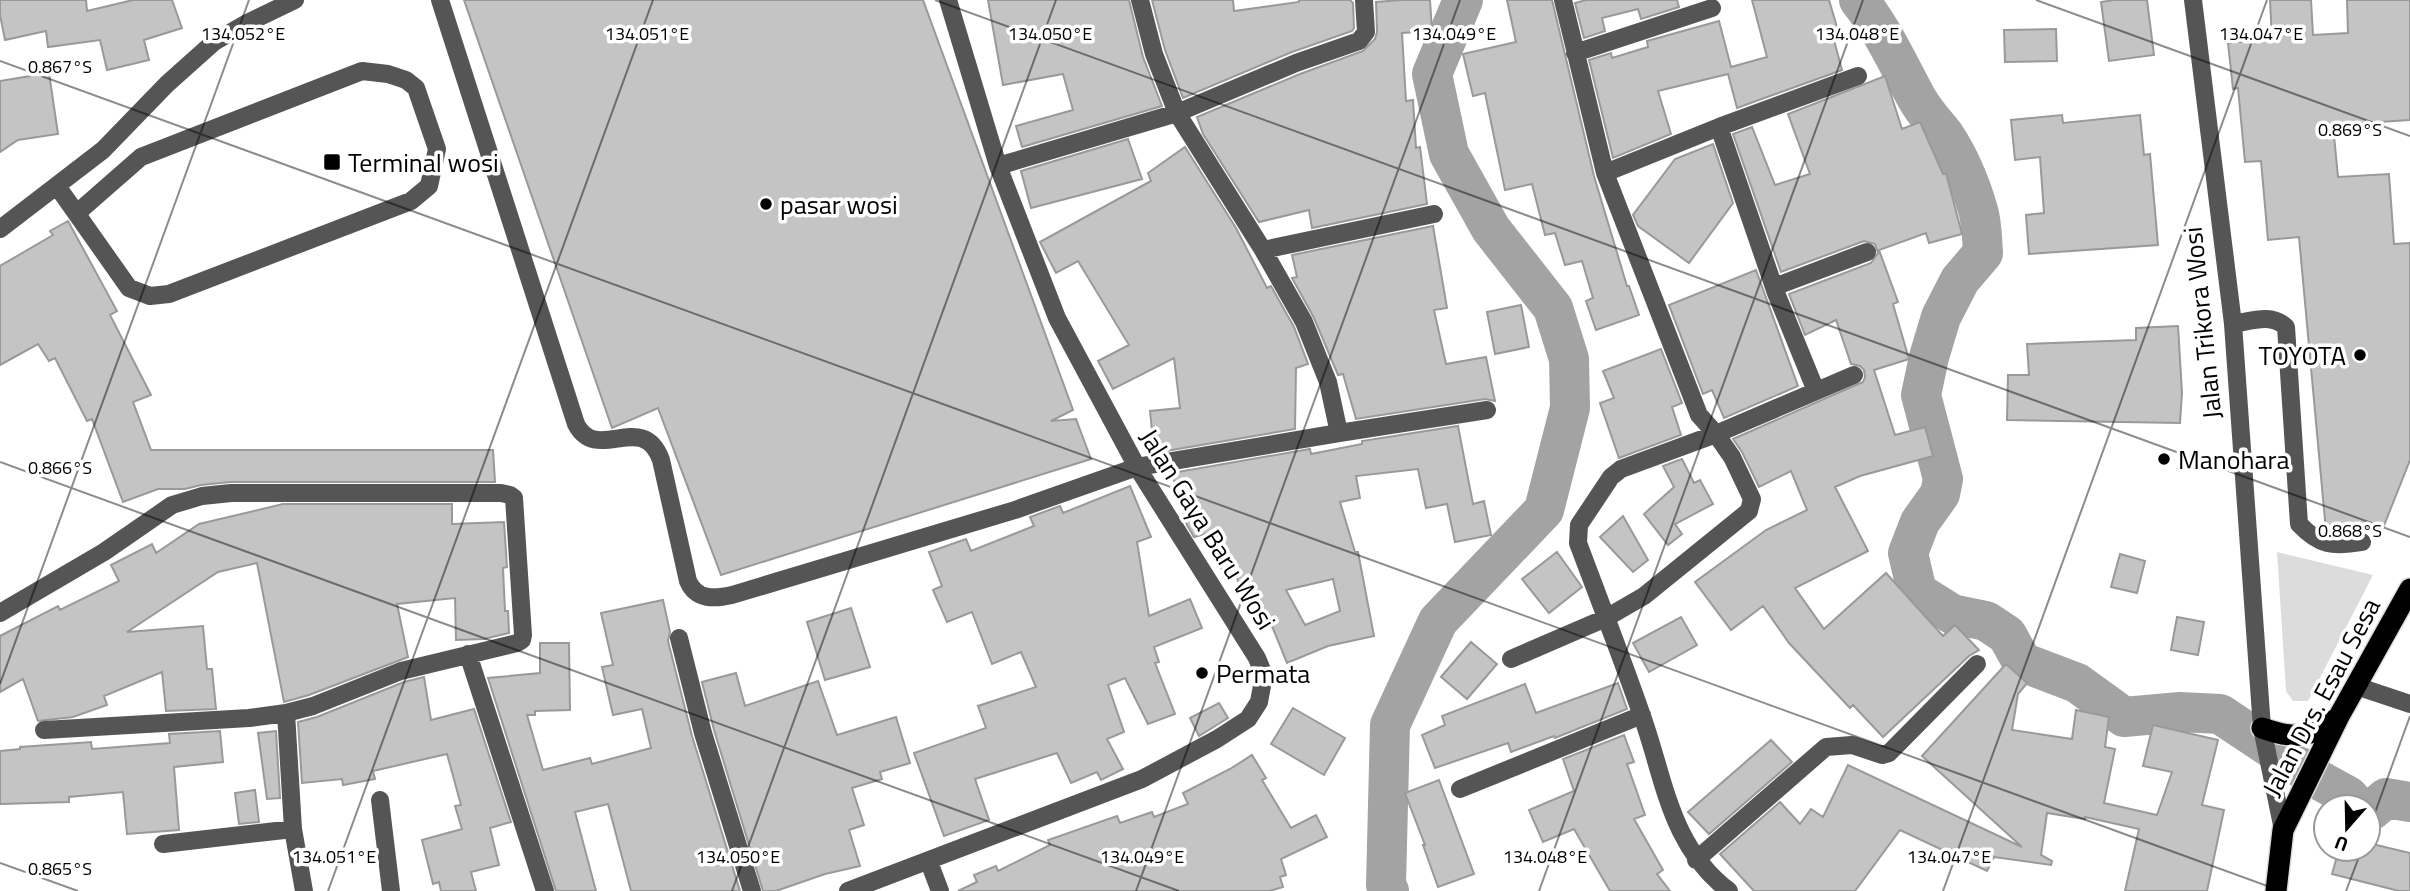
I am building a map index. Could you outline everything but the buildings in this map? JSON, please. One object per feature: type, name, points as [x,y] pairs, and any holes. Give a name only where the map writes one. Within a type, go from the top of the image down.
[{"type":"highway","name":"Jalan Drs. Esau Sesa","points":[[2283,831],[2338,718],[2407,600]]},
{"type":"highway","points":[[2262,728],[2277,734],[2303,736],[2338,718]]},
{"type":"highway","name":"Jalan Trikora Wosi","points":[[2276,891],[2283,831]]},
{"type":"street","points":[[0,229],[103,150],[167,84],[214,42],[295,0]]},
{"type":"street","points":[[440,0],[579,431],[595,440],[639,437],[654,445],[661,460],[688,581],[691,589],[701,596],[709,598],[732,595],[1015,510],[1137,467],[1487,410]]},
{"type":"street","name":"Jalan Gaya Baru Wosi","points":[[848,891],[1142,779],[1217,739],[1248,719],[1259,702],[1264,675],[1257,658],[1137,467],[1057,318],[998,166],[948,0]]},
{"type":"street","points":[[1140,0],[1154,54],[1177,113],[1263,250],[1304,322],[1328,382],[1339,433]]},
{"type":"street","points":[[998,166],[1177,113],[1296,63],[1359,41],[1366,32],[1364,0]]},
{"type":"street","points":[[1511,659],[1606,618],[1644,596],[1749,511],[1752,499],[1732,457],[1699,415],[1605,173],[1563,0]]},
{"type":"street","name":"Jalan Trikora Wosi","points":[[2193,0],[2233,324],[2262,728],[2283,831]]},
{"type":"street","points":[[1576,53],[1712,8]]},
{"type":"street","points":[[57,186],[129,288],[150,296],[169,294],[411,201],[429,186],[437,149],[416,88],[407,80],[388,74],[362,71],[141,157],[77,213]]},
{"type":"street","points":[[1605,173],[1718,127],[1858,76]]},
{"type":"street","points":[[1718,127],[1774,287],[1816,391]]},
{"type":"street","points":[[1263,250],[1434,214]]},
{"type":"street","points":[[1774,287],[1867,253]]},
{"type":"street","points":[[2233,324],[2270,318],[2278,320],[2286,327],[2299,524],[2311,537],[2332,545],[2362,542]]},
{"type":"street","points":[[1729,891],[1696,860],[1678,827],[1642,715],[1578,543],[1579,525],[1615,472],[1716,434],[1854,375]]},
{"type":"street","points":[[0,613],[104,552],[172,505],[186,500],[231,493],[507,493],[515,502],[522,640],[508,647],[401,671],[313,706],[286,713],[249,718],[44,730]]},
{"type":"street","points":[[679,638],[703,733],[752,891]]},
{"type":"street","points":[[468,654],[545,891]]},
{"type":"street","points":[[1696,860],[1826,747],[1852,745],[1882,755],[1889,753],[1978,664]]},
{"type":"street","points":[[2356,686],[2410,704]]},
{"type":"street","points":[[286,713],[293,829],[304,891]]},
{"type":"street","points":[[1460,789],[1642,715]]},
{"type":"street","points":[[380,800],[391,891]]},
{"type":"street","points":[[163,844],[293,829]]},
{"type":"street","points":[[929,862],[940,891]]},
{"type":"shaded area","points":[[2277,552],[2373,575],[2308,701],[2293,701],[2286,691]]},
{"type":"waterway","points":[[1389,891],[1386,885],[1390,725],[1438,621],[1544,510],[1570,408],[1569,359],[1553,308],[1491,229],[1449,154],[1432,74],[1463,0]]},
{"type":"waterway","points":[[1859,0],[1883,35],[1919,102],[1955,153],[1975,201],[1982,231],[1983,253],[1960,280],[1941,317],[1921,395],[1943,479],[1940,494],[1920,522],[1908,553],[1917,592],[1952,614],[1986,621],[2007,635],[2022,662],[2077,683],[2124,717],[2180,712],[2220,714],[2343,793]]},
{"type":"waterway","points":[[2382,801],[2386,798],[2410,802]]},
{"type":"place","name":"Terminal wosi","points":[[332,162]]},
{"type":"place","name":"pasar wosi","points":[[766,204]]},
{"type":"place","name":"TOYOTA","points":[[2360,355]]},
{"type":"place","name":"Manohara","points":[[2164,459]]},
{"type":"place","name":"Permata","points":[[1202,673]]}]
